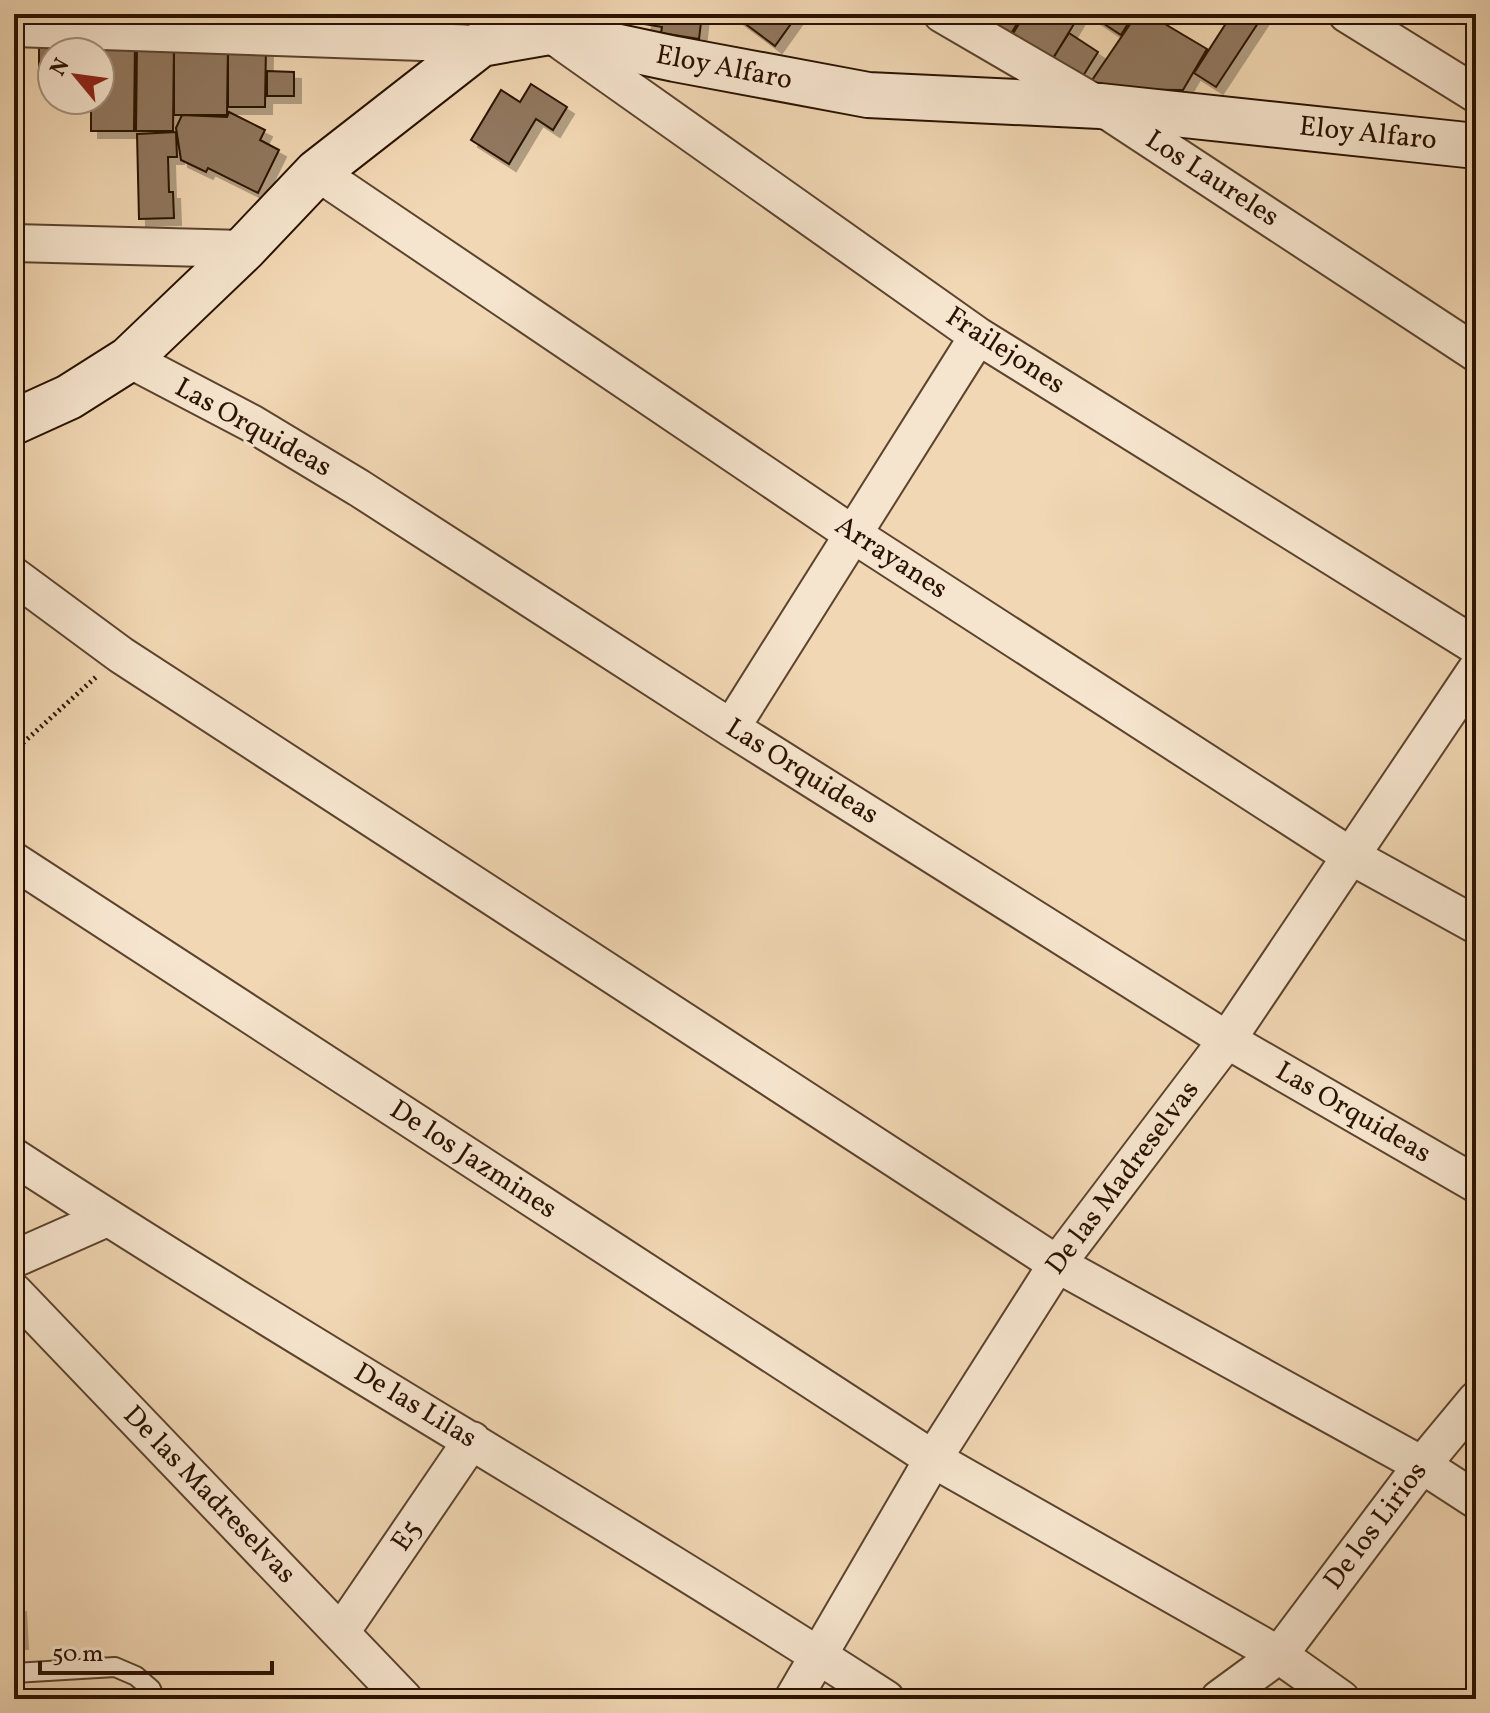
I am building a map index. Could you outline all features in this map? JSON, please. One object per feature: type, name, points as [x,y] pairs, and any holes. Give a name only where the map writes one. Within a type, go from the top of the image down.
[{"type":"street","name":"Los Laureles","points":[[942,14],[1100,106],[1476,353]]},
{"type":"street","points":[[1347,14],[1476,94]]},
{"type":"street","points":[[14,28],[481,44]]},
{"type":"street","name":"Eloy Alfaro","points":[[14,422],[69,397],[129,359],[244,249],[317,172],[481,44],[549,32],[868,95],[1100,106],[1476,146]]},
{"type":"street","name":"Frailejones","points":[[549,32],[978,336],[1476,646]]},
{"type":"street","name":"Arrayanes","points":[[317,172],[851,533],[1349,855],[1476,925]]},
{"type":"street","points":[[14,243],[244,249]]},
{"type":"street","points":[[731,728],[851,533],[978,336]]},
{"type":"street","name":"Las Orquideas","points":[[129,359],[251,423],[359,488],[731,728],[1227,1040],[1476,1184]]},
{"type":"street","points":[[14,576],[121,655],[1057,1264],[1422,1465],[1476,1500]]},
{"type":"street","name":"De las Madreselvas","points":[[793,1699],[933,1459],[1057,1264],[1227,1040],[1476,670]]},
{"type":"street","name":"De los Jazmines","points":[[14,861],[933,1459],[1279,1655],[1341,1699]]},
{"type":"street","name":"De las Lilas","points":[[14,1157],[107,1218],[817,1654]]},
{"type":"street","points":[[14,1259],[107,1218]]},
{"type":"street","name":"De las Madreselvas","points":[[14,1292],[404,1699]]},
{"type":"street","name":"De los Lirios","points":[[1219,1699],[1279,1655],[1422,1465],[1476,1400]]},
{"type":"street","name":"E5","points":[[341,1632],[472,1440]]},
{"type":"street","points":[[817,1654],[886,1699]]},
{"type":"lane","points":[[14,1673],[115,1667],[136,1676],[151,1689],[155,1699]]},
{"type":"path","points":[[14,751],[121,655]]},
{"type":"building","points":[[646,14],[702,14],[699,39],[661,33],[662,27],[644,24]]},
{"type":"building","points":[[732,14],[798,14],[775,46]]},
{"type":"building","points":[[973,14],[1023,14],[1004,45]]},
{"type":"building","points":[[1025,14],[1080,14],[1046,70],[1006,45]]},
{"type":"building","points":[[1089,14],[1134,14],[1121,35]]},
{"type":"building","points":[[1137,14],[1148,14],[1207,49],[1183,90],[1086,89]]},
{"type":"building","points":[[1232,14],[1264,14],[1216,87],[1194,73]]},
{"type":"building","points":[[1069,33],[1098,52],[1078,84],[1048,66]]},
{"type":"building","points":[[116,39],[135,39],[134,131],[91,131],[91,116],[116,116]]},
{"type":"building","points":[[137,43],[174,43],[173,131],[136,131]]},
{"type":"building","points":[[174,45],[228,45],[227,115],[174,115]]},
{"type":"building","points":[[228,45],[266,46],[265,107],[228,107]]},
{"type":"building","points":[[267,71],[294,72],[294,96],[267,96]]},
{"type":"building","points":[[531,84],[567,107],[553,130],[536,119],[509,164],[471,140],[501,90],[520,102]]},
{"type":"building","points":[[229,112],[265,130],[260,140],[279,150],[258,193],[208,168],[206,172],[181,160],[176,128],[182,115],[227,117]]},
{"type":"building","points":[[176,132],[177,157],[168,157],[169,192],[173,192],[174,218],[139,219],[137,134]]},
{"type":"building","points":[[14,1605],[19,1605],[21,1642],[14,1642]]}]
